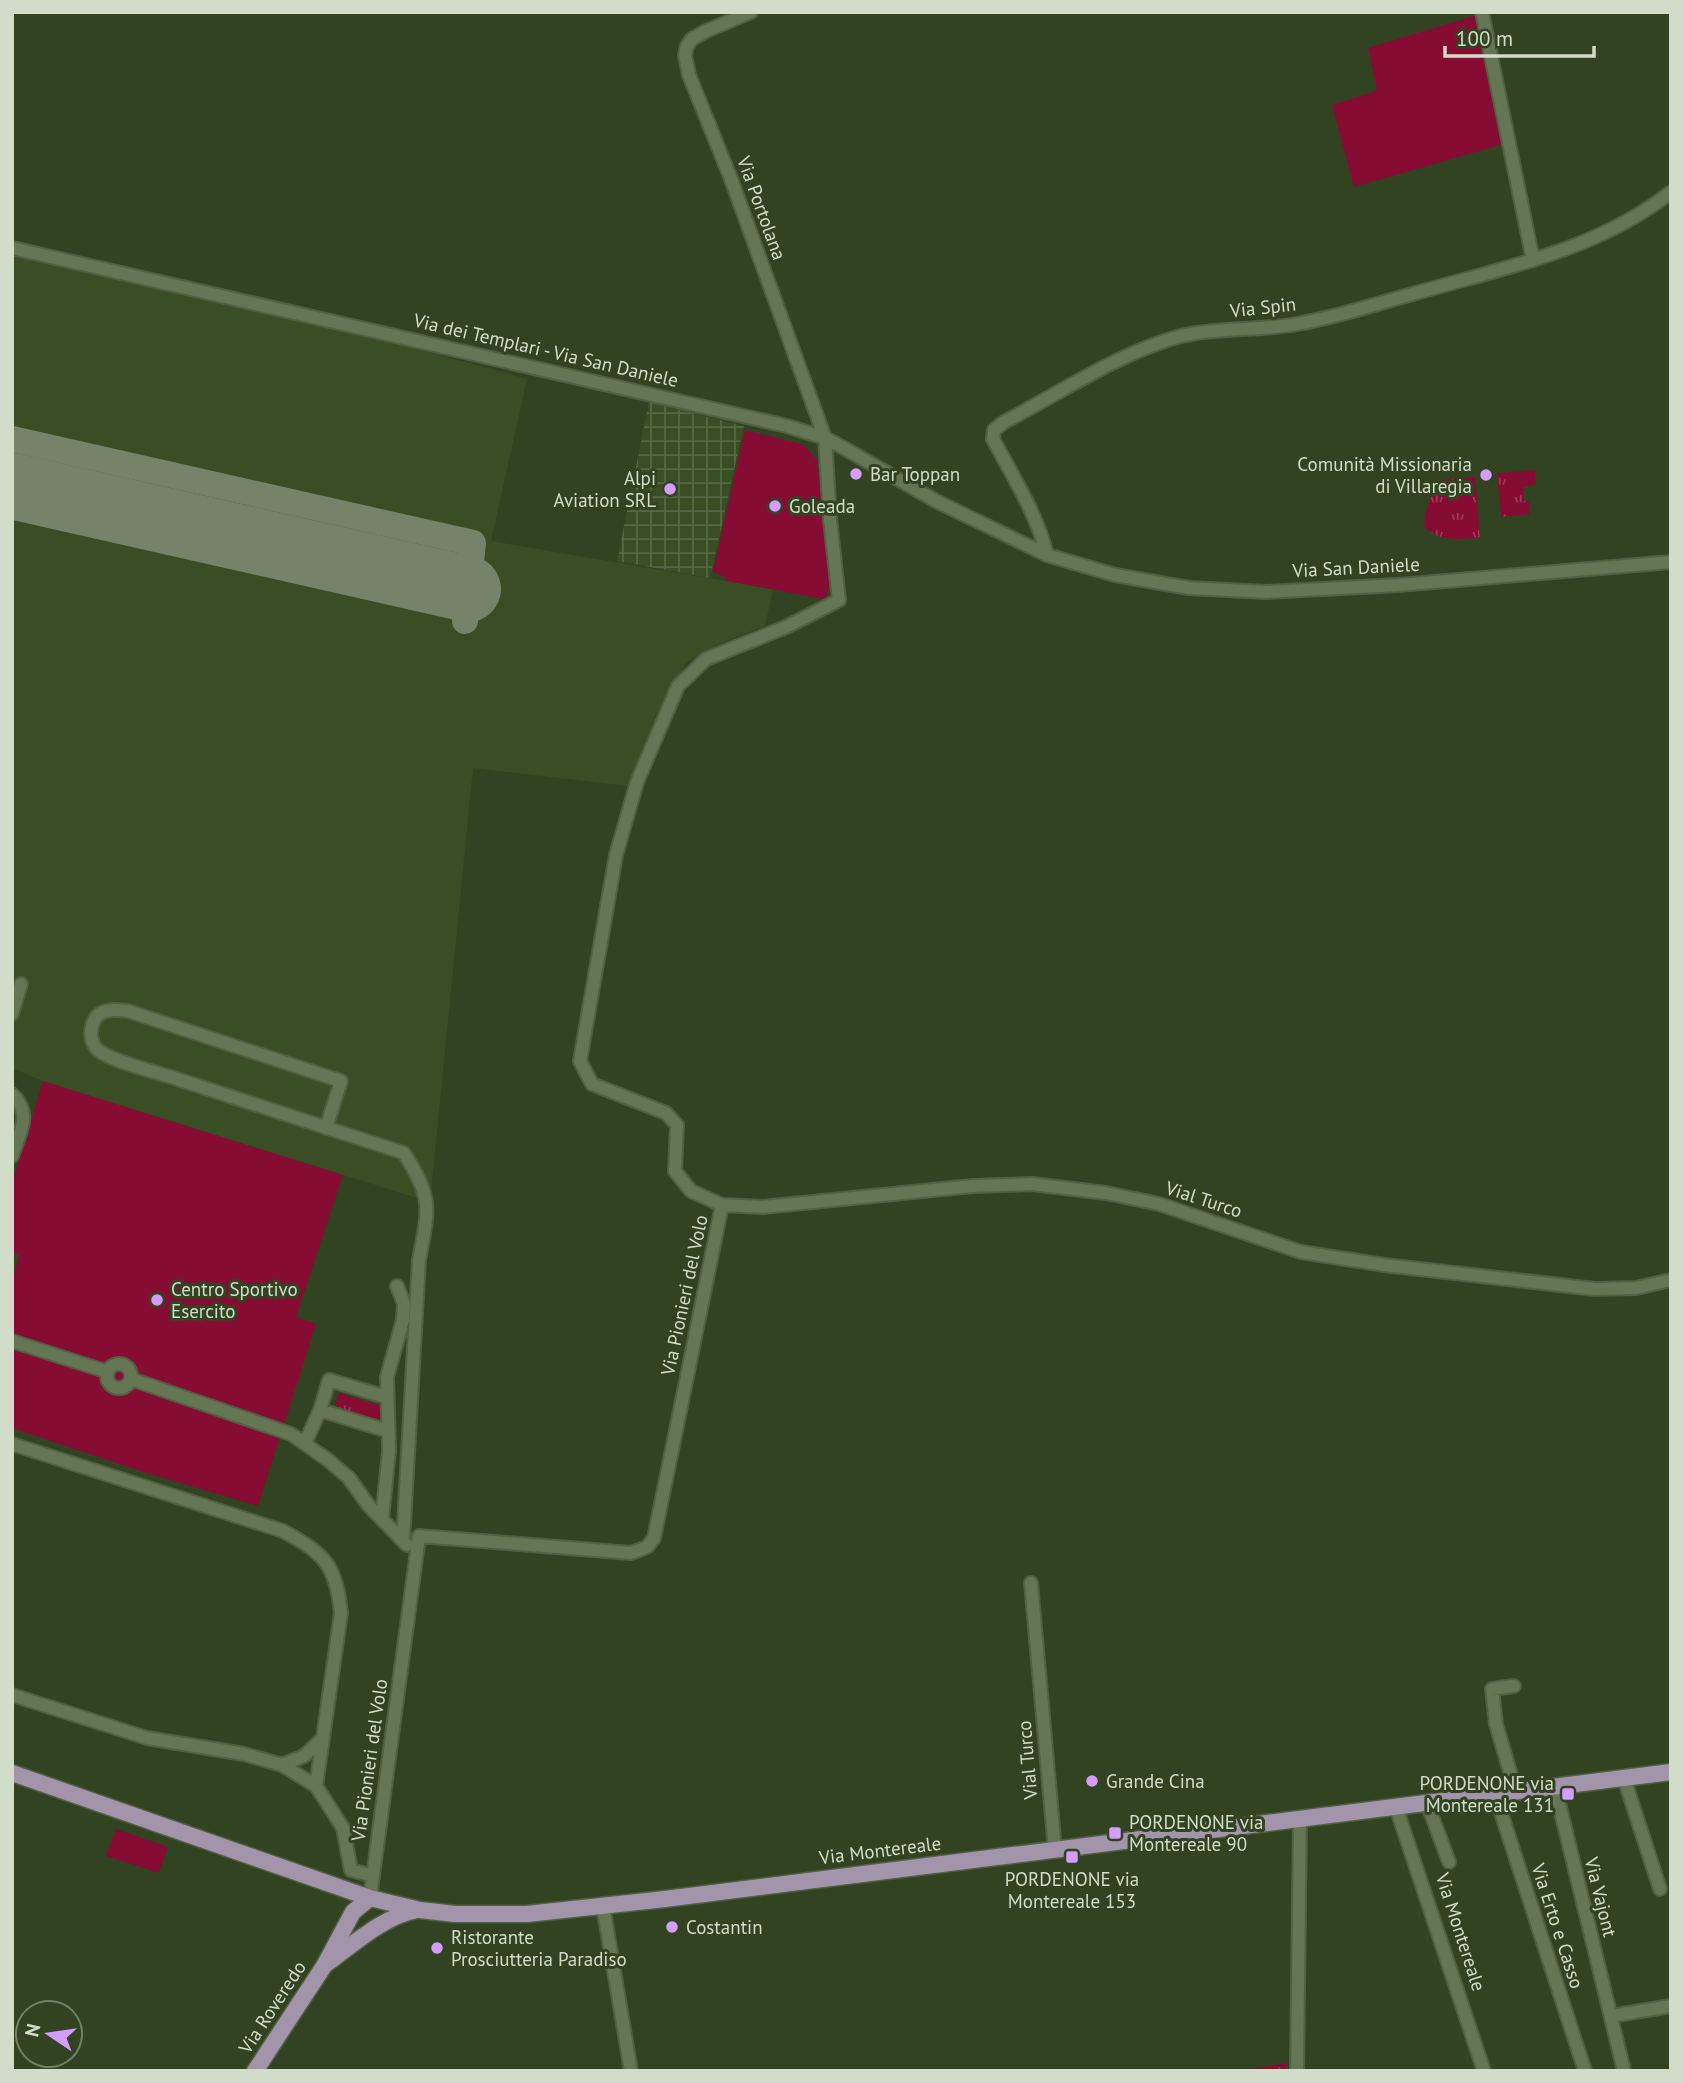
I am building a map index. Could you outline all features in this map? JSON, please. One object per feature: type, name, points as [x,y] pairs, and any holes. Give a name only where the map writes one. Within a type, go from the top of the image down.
[{"type":"main road","name":"Via Montereale","points":[[12,1773],[370,1898],[420,1910],[491,1916],[603,1906],[1671,1772]]},
{"type":"main road","points":[[327,1883],[344,1899],[347,1910],[345,1924]]},
{"type":"main road","points":[[370,1898],[374,1915],[370,1933]]},
{"type":"main road","name":"Via Roveredo","points":[[255,2071],[324,1966],[345,1924],[360,1904],[370,1898]]},
{"type":"main road","name":"Via Roveredo","points":[[324,1966],[401,1913],[420,1910]]},
{"type":"street","points":[[722,18],[751,12]]},
{"type":"street","points":[[1482,12],[1533,261]]},
{"type":"street","name":"Via Portolana","points":[[722,18],[692,39],[687,46],[686,64],[731,178],[825,438]]},
{"type":"street","name":"Via Spin","points":[[1047,555],[1042,534],[993,439],[994,430],[1004,422],[1114,362],[1174,339],[1311,321],[1533,261],[1635,218],[1671,192]]},
{"type":"street","name":"Via dei Templari - Via San Daniele","points":[[12,248],[703,405],[825,438],[936,500],[1047,555]]},
{"type":"street","name":"Via Pionieri del Volo","points":[[370,1898],[419,1536],[631,1553],[648,1547],[654,1538],[722,1205],[691,1191],[675,1171],[677,1125],[666,1113],[592,1084],[580,1061],[616,855],[637,782],[678,686],[706,659],[786,627],[839,600],[825,438]]},
{"type":"street","name":"Via San Daniele","points":[[1047,555],[1115,575],[1164,584],[1266,592],[1671,562]]},
{"type":"street","points":[[12,1014],[21,984]]},
{"type":"street","points":[[326,1128],[341,1081],[128,1011],[100,1013],[93,1023],[91,1034],[95,1048],[103,1054],[326,1128],[404,1153],[426,1191],[428,1215],[419,1259],[403,1542]]},
{"type":"street","points":[[12,1094],[23,1105],[24,1119],[12,1156]]},
{"type":"street","name":"Vial Turco","points":[[722,1205],[763,1207],[973,1186],[1032,1184],[1106,1193],[1159,1204],[1301,1252],[1384,1265],[1595,1289],[1636,1288],[1671,1280]]},
{"type":"street","points":[[382,1519],[389,1451],[387,1377],[403,1320],[404,1304],[397,1286]]},
{"type":"street","points":[[12,1341],[108,1372],[108,1379],[116,1387],[127,1385],[131,1379],[291,1434],[349,1478],[416,1555]]},
{"type":"street","points":[[305,1443],[320,1410],[329,1380],[386,1398]]},
{"type":"street","points":[[320,1410],[388,1431]]},
{"type":"street","points":[[12,1444],[235,1514],[283,1531],[313,1548],[328,1565],[338,1587],[341,1614],[316,1786]]},
{"type":"street","name":"Vial Turco","points":[[1031,1583],[1055,1850]]},
{"type":"street","points":[[1514,1686],[1492,1689],[1496,1724],[1516,1792]]},
{"type":"street","points":[[12,1695],[147,1738],[244,1754],[282,1765],[316,1786],[343,1828],[351,1870],[373,1876]]},
{"type":"street","points":[[282,1765],[304,1756],[322,1739]]},
{"type":"street","points":[[1625,1778],[1660,1889]]},
{"type":"street","name":"Via Vajont","points":[[1555,1787],[1624,2071]]},
{"type":"street","name":"Via Erto e Casso","points":[[1495,1794],[1585,2071]]},
{"type":"street","name":"Via Montereale","points":[[1427,1803],[1448,1862]]},
{"type":"street","name":"Via Montereale","points":[[1396,1807],[1484,2071]]},
{"type":"street","points":[[1297,2071],[1300,1819]]},
{"type":"street","points":[[603,1906],[631,2071]]},
{"type":"street","points":[[1611,2016],[1671,2006]]},
{"type":"shaded area","points":[[12,254],[366,335],[527,379],[491,541],[773,589],[765,626],[723,642],[688,661],[655,717],[628,786],[473,768],[430,1202],[43,1081],[12,1068]]},
{"type":"shaded area","points":[[649,402],[744,426],[710,578],[617,561]]},
{"type":"green space","points":[[1481,14],[1485,65],[1507,143],[1354,187],[1332,105],[1377,89],[1368,48]]},
{"type":"green space","name":"Goleada","points":[[745,430],[802,444],[817,460],[830,580],[824,599],[726,581],[724,576],[713,572]]},
{"type":"green space","points":[[1535,470],[1536,485],[1523,487],[1524,501],[1529,501],[1530,514],[1501,517],[1497,473]]},
{"type":"green space","points":[[1475,477],[1480,538],[1443,538],[1424,526],[1429,501],[1442,480]]},
{"type":"green space","name":"Centro Sportivo Esercito","points":[[43,1081],[343,1175],[296,1317],[316,1324],[258,1506],[143,1472],[12,1428],[12,1283],[19,1255],[12,1253],[12,1183]]},
{"type":"green space","points":[[339,1393],[379,1405],[382,1408],[381,1418],[376,1420],[338,1408],[335,1404]]},
{"type":"green space","points":[[116,1829],[168,1847],[159,1873],[106,1856]]},
{"type":"green space","points":[[1287,2063],[1286,2071],[1239,2071]]},
{"type":"taxiway","points":[[12,439],[473,543],[465,621]]},
{"type":"runway","points":[[12,486],[468,589]]},
{"type":"place","name":"Bar Toppan","points":[[856,474]]},
{"type":"place","name":"Comunità Missionaria di Villaregia","points":[[1486,475]]},
{"type":"place","name":"Alpi Aviation SRL","points":[[670,489]]},
{"type":"place","name":"Goleada","points":[[775,506]]},
{"type":"place","name":"Centro Sportivo Esercito","points":[[157,1300]]},
{"type":"place","name":"Grande Cina","points":[[1092,1781]]},
{"type":"place","name":"PORDENONE via Montereale 131","points":[[1568,1794]]},
{"type":"place","name":"PORDENONE via Montereale 90","points":[[1115,1833]]},
{"type":"place","name":"PORDENONE via Montereale 153","points":[[1072,1857]]},
{"type":"place","name":"Costantin","points":[[672,1927]]},
{"type":"place","name":"Ristorante Prosciutteria Paradiso","points":[[437,1948]]}]
